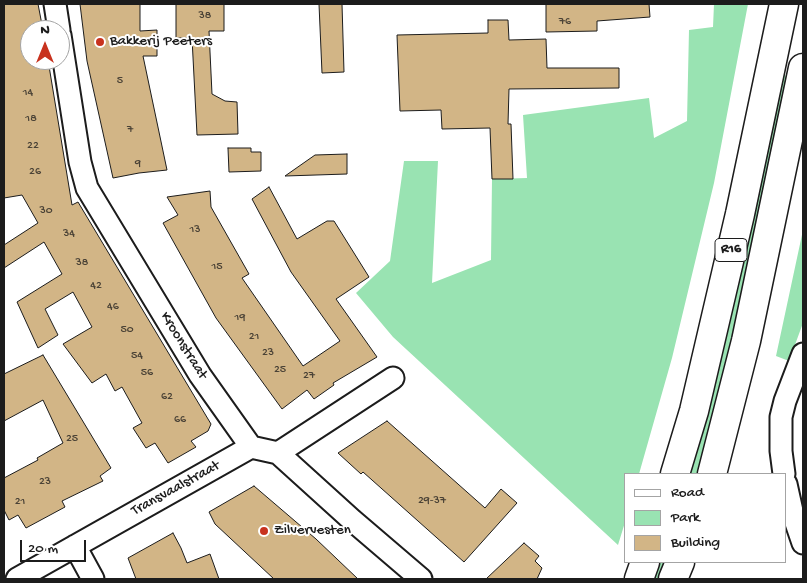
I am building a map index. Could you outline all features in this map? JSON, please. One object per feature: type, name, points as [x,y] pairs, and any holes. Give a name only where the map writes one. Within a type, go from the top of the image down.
[{"type":"main road","name":"R16","points":[[675,473],[694,410],[740,214],[784,4]]},
{"type":"main road","name":"R16","points":[[712,473],[746,341],[803,68]]},
{"type":"main road","points":[[639,579],[645,563]]},
{"type":"main road","points":[[673,579],[680,563]]},
{"type":"street","points":[[55,4],[57,20]]},
{"type":"street","name":"Kroonstraat","points":[[66,70],[80,162],[88,188],[200,375],[251,447]]},
{"type":"street","points":[[784,473],[781,451],[781,417],[803,354]]},
{"type":"street","points":[[278,453],[393,378]]},
{"type":"street","points":[[251,447],[278,453],[421,579]]},
{"type":"street","name":"Transvaalstraat","points":[[17,579],[251,447]]},
{"type":"street","points":[[787,488],[792,511],[803,543]]},
{"type":"street","points":[[75,546],[93,579]]},
{"type":"green space","points":[[714,4],[748,4],[714,183],[672,358],[639,473],[624,473],[624,526],[618,545],[393,337],[356,293],[390,261],[404,161],[438,161],[432,283],[491,260],[492,179],[527,178],[523,115],[649,98],[654,138],[687,121],[689,30],[713,27]]},
{"type":"green space","points":[[790,4],[799,4],[784,67],[790,104],[702,473],[682,473]]},
{"type":"green space","points":[[803,230],[803,323],[789,361],[776,356]]},
{"type":"green space","points":[[651,563],[672,563],[666,579],[644,579]]},
{"type":"building","points":[[4,4],[38,4],[41,20],[20,20],[20,70],[50,70],[72,205],[78,202],[211,424],[208,431],[191,441],[196,447],[168,463],[155,443],[146,448],[133,428],[142,423],[122,387],[115,391],[106,374],[92,383],[63,344],[92,327],[73,292],[45,309],[58,335],[38,348],[17,302],[62,274],[44,242],[4,268],[4,245],[38,223],[22,195],[4,198]]},
{"type":"building","points":[[80,4],[140,4],[140,31],[157,30],[157,56],[143,56],[167,170],[113,178],[87,61]]},
{"type":"building","points":[[176,4],[224,4],[224,31],[209,31],[212,94],[225,101],[237,102],[238,134],[197,135],[192,38],[176,38]]},
{"type":"building","points":[[319,4],[342,4],[344,72],[322,73]]},
{"type":"building","points":[[546,4],[649,4],[650,17],[597,21],[597,31],[546,32]]},
{"type":"building","points":[[488,20],[508,20],[509,40],[546,39],[547,68],[619,68],[619,88],[509,89],[508,124],[511,124],[513,179],[492,179],[490,128],[442,129],[441,110],[400,111],[397,35],[488,33]]},
{"type":"building","points":[[228,148],[251,148],[251,152],[261,152],[261,171],[229,172]]},
{"type":"building","points":[[347,154],[347,174],[285,176],[315,155]]},
{"type":"building","points":[[269,187],[297,239],[327,221],[334,221],[369,277],[336,299],[377,357],[333,383],[334,385],[314,399],[307,390],[282,409],[216,318],[163,223],[178,215],[167,197],[210,191],[211,207],[249,274],[242,278],[303,366],[340,341],[291,272],[252,199]]},
{"type":"building","points":[[43,355],[111,468],[100,476],[103,481],[62,501],[65,507],[26,528],[18,515],[9,520],[4,510],[4,478],[38,460],[37,458],[63,443],[43,400],[4,421],[4,374]]},
{"type":"building","points":[[387,421],[485,508],[501,489],[517,503],[464,562],[363,472],[361,474],[338,453]]},
{"type":"building","name":"Zilvervesten","points":[[254,486],[316,539],[358,579],[274,579],[215,524],[209,512]]},
{"type":"building","points":[[173,533],[187,563],[210,554],[219,579],[136,579],[128,558]]},
{"type":"building","points":[[524,543],[539,556],[535,561],[542,568],[537,579],[486,579]]},
{"type":"place","name":"Bakkerij Peeters","points":[[100,42]]},
{"type":"place","name":"Zilvervesten","points":[[264,531]]}]
